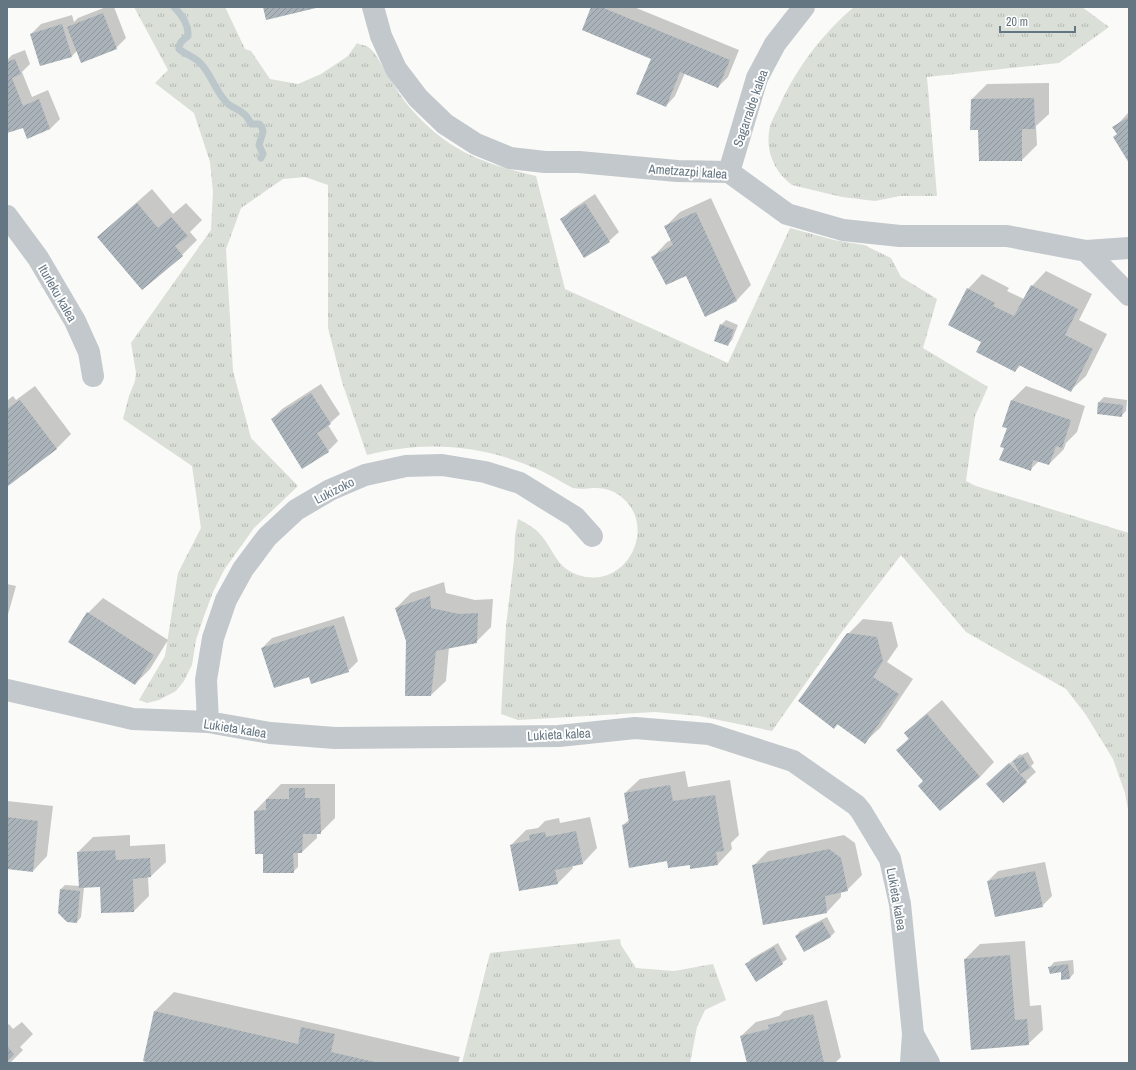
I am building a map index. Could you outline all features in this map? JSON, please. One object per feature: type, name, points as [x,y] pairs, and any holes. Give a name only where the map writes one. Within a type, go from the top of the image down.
[{"type":"street","name":"Ametzazpi kalea","points":[[373,7],[381,36],[396,69],[418,98],[446,124],[476,144],[510,158],[545,162],[579,162],[678,171],[729,172],[788,214],[843,230],[900,236],[1007,236],[1086,251],[1129,248]]},
{"type":"street","name":"Sagarralde kalea","points":[[729,172],[757,78],[775,44],[804,7]]},
{"type":"street","name":"Iturleku kalea","points":[[7,216],[38,258],[75,321],[89,352],[93,376]]},
{"type":"street","points":[[1086,251],[1129,295]]},
{"type":"street","name":"Lukizoko","points":[[208,722],[206,680],[213,638],[226,600],[243,569],[267,536],[296,510],[330,490],[365,475],[406,466],[442,465],[486,472],[520,483],[575,517],[592,536]]},
{"type":"street","name":"Lukieta kalea","points":[[7,690],[133,719],[208,722],[270,733],[335,738],[559,736],[635,728],[708,734],[793,762],[856,805],[861,810],[890,859],[900,904],[912,1034],[911,1063]]},
{"type":"street","name":"Lukieta kalea","points":[[912,1034],[929,1063]]},
{"type":"green space","points":[[134,7],[225,7],[245,49],[251,51],[270,79],[298,84],[321,74],[348,56],[357,43],[368,47],[376,55],[408,106],[439,136],[453,146],[483,161],[536,176],[565,289],[728,363],[790,228],[834,240],[864,245],[891,258],[901,277],[937,299],[923,348],[988,387],[975,416],[966,481],[976,486],[1129,533],[1129,815],[1125,793],[1113,759],[1086,715],[1066,689],[966,632],[901,555],[841,633],[772,731],[699,716],[655,712],[518,720],[501,714],[506,626],[518,519],[538,532],[566,569],[578,575],[596,577],[612,573],[625,563],[634,550],[637,534],[636,518],[628,504],[614,492],[602,488],[573,488],[537,469],[491,453],[471,449],[430,447],[409,448],[367,455],[342,382],[328,328],[328,185],[305,177],[283,179],[241,208],[226,249],[233,371],[251,438],[298,486],[254,528],[224,570],[213,592],[204,616],[196,640],[192,665],[184,681],[176,691],[159,700],[147,703],[139,700],[165,656],[178,573],[201,528],[192,466],[123,419],[129,396],[135,381],[136,373],[131,343],[211,230],[213,192],[210,162],[194,113],[155,83],[168,70]]},
{"type":"green space","points":[[854,7],[1082,7],[1109,27],[1059,63],[927,77],[937,196],[900,196],[875,201],[842,197],[792,185],[776,168],[770,155],[768,140],[771,123],[792,81],[801,67],[820,41]]},
{"type":"green space","points":[[620,939],[621,945],[636,968],[674,971],[713,964],[726,1000],[705,1010],[697,1027],[690,1063],[462,1063],[490,953]]},
{"type":"building","points":[[263,7],[316,7],[316,8],[266,20]]},
{"type":"building","points":[[591,7],[601,7],[730,60],[718,88],[680,72],[666,107],[636,94],[651,59],[582,30]]},
{"type":"building","points":[[103,13],[117,49],[81,63],[67,27]]},
{"type":"building","points":[[62,24],[72,57],[40,66],[30,34]]},
{"type":"building","points":[[15,59],[21,74],[12,78],[23,106],[39,99],[50,129],[27,139],[23,128],[7,133],[7,62]]},
{"type":"building","points":[[1034,98],[1035,129],[1022,129],[1022,161],[979,161],[978,130],[970,130],[971,99]]},
{"type":"building","points":[[1129,117],[1129,163],[1113,137],[1117,134],[1112,127]]},
{"type":"building","points":[[137,203],[158,228],[171,217],[188,236],[175,246],[183,256],[142,290],[97,237]]},
{"type":"building","points":[[585,203],[610,242],[584,258],[560,219]]},
{"type":"building","points":[[696,212],[737,301],[705,317],[686,276],[666,285],[651,257],[673,245],[664,226]]},
{"type":"building","points":[[1031,285],[1078,309],[1065,335],[1093,349],[1071,392],[1019,365],[1015,372],[976,352],[981,342],[948,325],[967,288],[995,303],[993,306],[1014,316]]},
{"type":"building","points":[[720,324],[734,330],[728,346],[714,341]]},
{"type":"building","points":[[311,393],[331,424],[317,433],[329,452],[302,469],[271,419]]},
{"type":"building","points":[[20,400],[57,449],[8,486],[7,409]]},
{"type":"building","points":[[1011,400],[1071,420],[1062,448],[1056,446],[1049,465],[1033,460],[1031,471],[999,460],[1004,448],[1000,447],[1007,428],[1002,427]]},
{"type":"building","points":[[1098,402],[1123,405],[1122,417],[1097,414]]},
{"type":"building","points":[[430,596],[431,608],[459,614],[478,613],[477,643],[436,651],[431,696],[405,696],[406,641],[395,608]]},
{"type":"building","points":[[87,612],[154,655],[135,685],[68,642]]},
{"type":"building","points":[[334,625],[349,672],[311,684],[309,677],[274,688],[261,648]]},
{"type":"building","points":[[847,633],[877,637],[883,661],[873,677],[899,694],[865,744],[837,724],[834,729],[798,701]]},
{"type":"building","points":[[927,714],[980,777],[940,811],[918,786],[923,781],[896,750],[909,739],[904,733]]},
{"type":"building","points":[[1023,756],[1030,768],[1020,774],[1013,761]]},
{"type":"building","points":[[1009,763],[1027,782],[1003,803],[986,784]]},
{"type":"building","points":[[670,785],[673,801],[715,795],[724,851],[716,852],[718,865],[690,869],[690,865],[668,868],[667,861],[629,868],[622,825],[629,823],[624,793]]},
{"type":"building","points":[[289,788],[305,788],[305,798],[320,798],[321,834],[303,834],[302,853],[293,853],[294,873],[263,873],[263,854],[255,854],[254,811],[266,810],[266,799],[289,799]]},
{"type":"building","points":[[7,817],[38,821],[33,872],[7,869]]},
{"type":"building","points":[[576,831],[583,864],[555,870],[558,884],[519,891],[510,845],[530,840],[529,835],[545,832],[546,837]]},
{"type":"building","points":[[829,849],[841,858],[848,891],[825,896],[827,913],[763,925],[752,865]]},
{"type":"building","points":[[115,850],[116,860],[150,858],[151,877],[133,879],[134,912],[101,913],[100,887],[79,888],[77,852]]},
{"type":"building","points":[[1035,871],[1043,907],[995,917],[987,881]]},
{"type":"building","points":[[60,889],[80,891],[77,923],[67,922],[58,913]]},
{"type":"building","points":[[822,921],[831,937],[804,952],[795,936]]},
{"type":"building","points":[[774,947],[783,964],[756,982],[745,964]]},
{"type":"building","points":[[1010,955],[1015,1020],[1027,1019],[1029,1045],[971,1050],[964,959]]},
{"type":"building","points":[[1068,964],[1070,979],[1061,980],[1061,972],[1050,974],[1048,967]]},
{"type":"building","points":[[154,1011],[298,1044],[301,1027],[335,1034],[331,1052],[379,1063],[150,1063],[143,1061]]},
{"type":"building","points":[[813,1014],[824,1063],[747,1063],[740,1036],[769,1029],[768,1025]]},
{"type":"building","points":[[7,1046],[14,1054],[7,1061]]},
{"type":"waterway","points":[[174,7],[184,20],[188,32],[188,36],[180,43],[179,49],[200,62],[209,74],[220,95],[228,104],[245,115],[251,124],[259,124],[262,127],[263,132],[259,145],[263,154],[261,158]]}]
